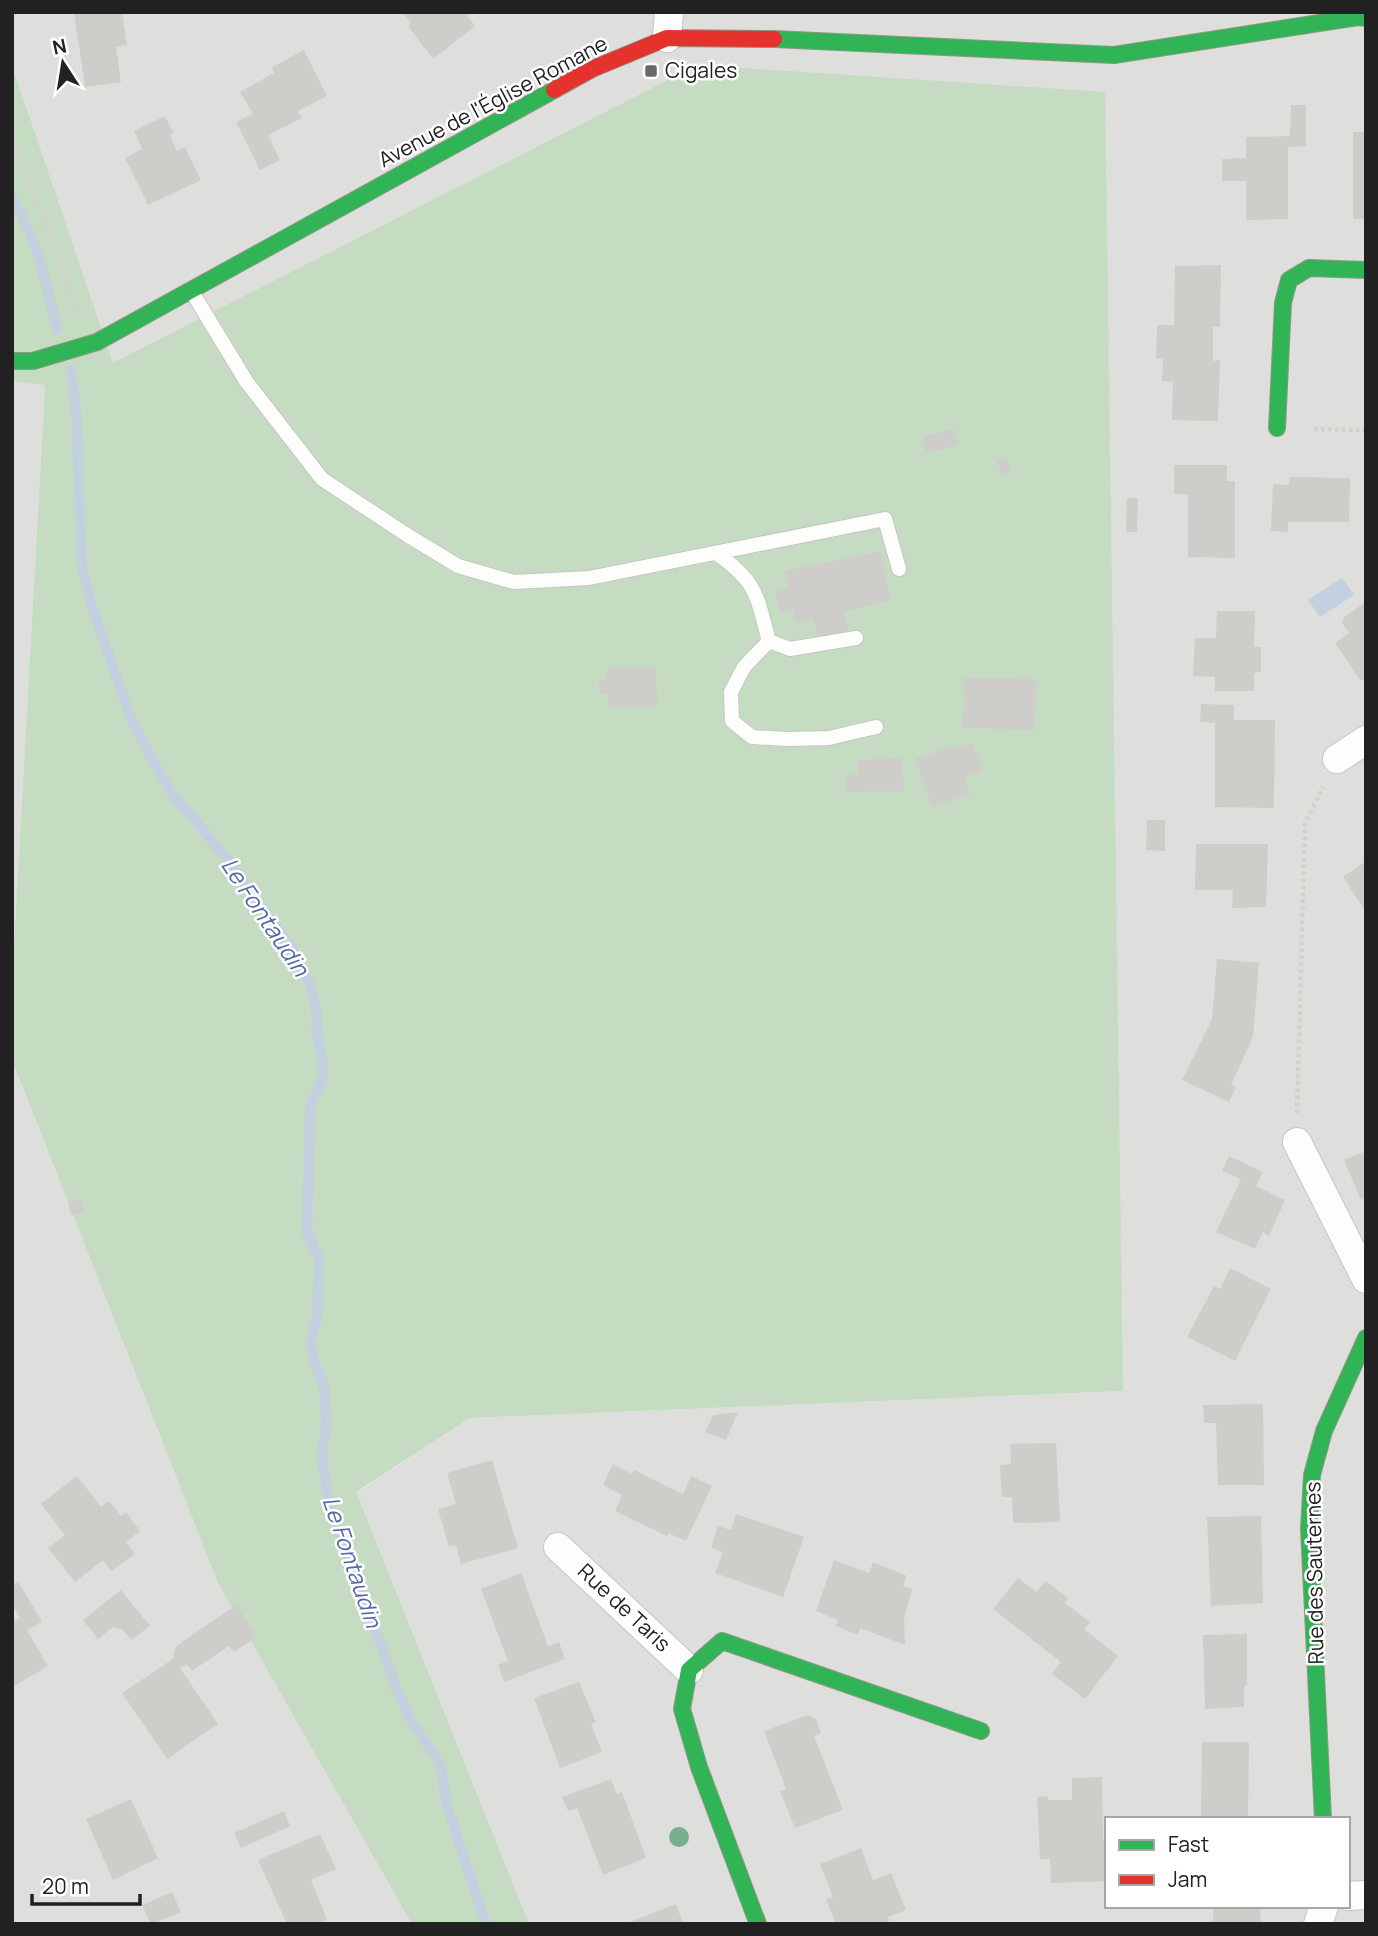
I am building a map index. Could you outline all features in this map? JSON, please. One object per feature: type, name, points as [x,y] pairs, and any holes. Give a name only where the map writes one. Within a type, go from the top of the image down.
[{"type":"street","name":"Avenue de l'Église Romane","points":[[12,361],[33,361],[84,346],[191,290],[668,25],[785,39],[1114,55],[1357,17],[1366,18]]},
{"type":"street","points":[[1277,428],[1283,303],[1289,279],[1309,268],[1366,270]]},
{"type":"street","points":[[1337,759],[1366,740]]},
{"type":"street","points":[[1297,1142],[1366,1279]]},
{"type":"street","name":"Rue des Sauternes","points":[[1323,1817],[1310,1529],[1312,1475],[1324,1431],[1366,1338]]},
{"type":"street","name":"Rue de Taris","points":[[558,1547],[689,1670]]},
{"type":"street","points":[[758,1924],[699,1766],[682,1709],[689,1670],[722,1641],[981,1731]]},
{"type":"lane","points":[[191,290],[246,381],[322,479],[458,566],[514,582],[589,578],[885,519],[899,569]]},
{"type":"lane","points":[[716,553],[741,572],[758,597],[769,641]]},
{"type":"lane","points":[[769,641],[790,649],[856,638]]},
{"type":"lane","points":[[769,641],[744,667],[731,692],[732,722],[752,737],[787,739],[829,738],[876,727]]},
{"type":"path","points":[[12,131],[84,346]]},
{"type":"path","points":[[1277,428],[1366,430]]},
{"type":"path","points":[[1297,1142],[1305,823],[1337,759]]},
{"type":"shaded area","points":[[12,12],[1366,12],[1366,1924],[12,1924],[12,1060],[218,1583],[470,1418],[1123,1391],[697,65],[113,364],[12,65]]},
{"type":"shaded area","points":[[12,381],[45,384],[12,980]]},
{"type":"green space","points":[[12,65],[113,363],[697,65],[1105,92],[1123,1391],[470,1418],[356,1492],[529,1924],[412,1924],[218,1583],[12,1060],[12,980],[45,385],[12,381]]},
{"type":"water","points":[[1342,578],[1354,595],[1320,617],[1308,600]]},
{"type":"building","points":[[74,12],[122,12],[127,45],[116,47],[121,82],[85,87]]},
{"type":"building","points":[[403,12],[465,12],[475,26],[433,59],[408,26],[411,23]]},
{"type":"building","points":[[304,50],[327,96],[298,111],[302,118],[268,135],[280,160],[260,170],[236,122],[253,114],[240,92],[274,73],[272,67]]},
{"type":"building","points":[[1291,105],[1306,105],[1306,146],[1288,147],[1288,219],[1246,220],[1246,181],[1222,181],[1222,159],[1246,158],[1246,137],[1290,136]]},
{"type":"building","points":[[165,116],[174,133],[170,135],[177,151],[185,147],[201,180],[148,205],[125,158],[142,149],[134,131]]},
{"type":"building","points":[[1353,132],[1366,132],[1366,219],[1353,219]]},
{"type":"building","points":[[1221,265],[1220,327],[1213,327],[1213,361],[1220,360],[1218,421],[1172,420],[1173,382],[1162,381],[1163,359],[1156,359],[1157,325],[1174,325],[1175,266]]},
{"type":"building","points":[[953,429],[958,445],[926,454],[922,437]]},
{"type":"building","points":[[1007,458],[1011,473],[1002,476],[997,461]]},
{"type":"building","points":[[1174,465],[1227,465],[1227,481],[1235,481],[1235,558],[1188,557],[1188,494],[1174,494]]},
{"type":"building","points":[[1289,477],[1350,478],[1349,522],[1288,522],[1288,532],[1271,531],[1273,484],[1289,485]]},
{"type":"building","points":[[1127,498],[1138,498],[1137,532],[1126,532]]},
{"type":"building","points":[[880,551],[891,600],[844,612],[848,631],[818,638],[813,619],[796,623],[793,610],[780,613],[775,592],[789,589],[785,571]]},
{"type":"building","points":[[1366,602],[1366,677],[1361,681],[1335,643],[1349,633],[1342,623],[1344,617]]},
{"type":"building","points":[[1217,611],[1255,611],[1254,647],[1261,647],[1261,672],[1254,673],[1254,691],[1215,691],[1215,677],[1193,676],[1195,638],[1216,638]]},
{"type":"building","points":[[656,667],[657,707],[608,707],[608,693],[600,694],[599,680],[607,679],[607,668]]},
{"type":"building","points":[[964,678],[1036,679],[1035,730],[963,728]]},
{"type":"building","points":[[1201,704],[1234,705],[1234,720],[1275,720],[1274,808],[1215,807],[1215,723],[1200,722]]},
{"type":"building","points":[[973,743],[983,771],[964,778],[970,794],[932,807],[915,759],[954,745],[955,749]]},
{"type":"building","points":[[902,758],[904,791],[846,792],[846,775],[858,775],[857,760]]},
{"type":"building","points":[[1147,820],[1165,820],[1165,851],[1146,850]]},
{"type":"building","points":[[1196,844],[1268,844],[1266,907],[1232,908],[1233,890],[1195,890]]},
{"type":"building","points":[[1366,861],[1366,912],[1343,877]]},
{"type":"building","points":[[1217,959],[1259,963],[1253,1037],[1231,1085],[1236,1087],[1229,1102],[1182,1080],[1212,1019]]},
{"type":"building","points":[[1366,1151],[1366,1198],[1361,1200],[1344,1160]]},
{"type":"building","points":[[1229,1156],[1263,1172],[1256,1186],[1285,1200],[1269,1236],[1263,1232],[1255,1249],[1216,1232],[1241,1179],[1222,1171]]},
{"type":"building","points":[[82,1199],[85,1212],[71,1215],[68,1202]]},
{"type":"building","points":[[1230,1268],[1271,1289],[1235,1361],[1187,1337],[1214,1286],[1220,1289]]},
{"type":"building","points":[[1263,1404],[1264,1485],[1218,1485],[1216,1423],[1204,1423],[1203,1405]]},
{"type":"building","points":[[738,1412],[726,1440],[705,1432],[713,1415]]},
{"type":"building","points":[[1056,1443],[1060,1522],[1013,1523],[1012,1497],[1002,1497],[1000,1465],[1011,1464],[1010,1444]]},
{"type":"building","points":[[492,1460],[518,1548],[461,1564],[456,1545],[449,1547],[438,1509],[456,1504],[447,1473]]},
{"type":"building","points":[[613,1464],[632,1474],[634,1470],[683,1494],[691,1476],[712,1486],[686,1541],[668,1533],[667,1536],[615,1511],[622,1495],[603,1485]]},
{"type":"building","points":[[77,1476],[101,1507],[109,1501],[121,1516],[126,1512],[140,1531],[126,1542],[135,1554],[111,1571],[103,1560],[75,1582],[48,1548],[65,1535],[41,1504]]},
{"type":"building","points":[[736,1514],[804,1537],[783,1597],[715,1573],[723,1552],[711,1548],[718,1526],[731,1530]]},
{"type":"building","points":[[1261,1516],[1263,1603],[1211,1606],[1207,1517]]},
{"type":"building","points":[[834,1560],[869,1573],[873,1562],[907,1576],[903,1586],[912,1589],[904,1620],[905,1645],[860,1628],[858,1635],[836,1626],[838,1620],[816,1611]]},
{"type":"building","points":[[521,1573],[548,1646],[559,1642],[565,1659],[504,1682],[498,1665],[508,1661],[481,1589]]},
{"type":"building","points":[[1018,1578],[1036,1592],[1046,1581],[1068,1598],[1065,1603],[1090,1622],[1084,1629],[1118,1656],[1085,1699],[1052,1674],[1061,1662],[993,1609]]},
{"type":"building","points":[[18,1581],[42,1622],[27,1630],[48,1666],[12,1687],[12,1622],[20,1618],[12,1604],[12,1585]]},
{"type":"building","points":[[121,1590],[150,1626],[131,1640],[122,1629],[113,1627],[98,1639],[83,1620]]},
{"type":"building","points":[[236,1605],[257,1636],[234,1652],[229,1646],[192,1671],[187,1664],[180,1668],[218,1724],[167,1759],[122,1693],[173,1659],[175,1647]]},
{"type":"building","points":[[1247,1634],[1244,1707],[1205,1709],[1203,1635]]},
{"type":"building","points":[[579,1682],[596,1722],[591,1724],[602,1752],[560,1768],[534,1698]]},
{"type":"building","points":[[808,1715],[816,1719],[821,1733],[814,1736],[843,1810],[795,1828],[780,1791],[786,1789],[764,1731]]},
{"type":"building","points":[[1202,1742],[1249,1742],[1248,1817],[1201,1817]]},
{"type":"building","points":[[1102,1777],[1105,1881],[1051,1883],[1050,1859],[1040,1859],[1037,1797],[1072,1800],[1072,1778]]},
{"type":"building","points":[[611,1779],[617,1794],[622,1792],[646,1858],[603,1875],[577,1808],[568,1811],[562,1797]]},
{"type":"building","points":[[131,1799],[158,1858],[113,1880],[86,1819]]},
{"type":"building","points":[[284,1811],[290,1826],[241,1848],[234,1833]]},
{"type":"building","points":[[320,1834],[336,1869],[311,1880],[327,1919],[316,1924],[287,1924],[258,1860]]},
{"type":"building","points":[[861,1848],[873,1880],[891,1873],[906,1910],[888,1917],[889,1921],[882,1924],[836,1924],[826,1899],[833,1897],[820,1864]]},
{"type":"building","points":[[172,1892],[181,1912],[151,1924],[142,1905]]},
{"type":"building","points":[[676,1904],[683,1924],[625,1924]]},
{"type":"building","points":[[1213,1908],[1260,1908],[1261,1924],[1213,1924]]},
{"type":"waterway","points":[[12,198],[35,246],[57,330]]},
{"type":"waterway","name":"Le Fontaudin","points":[[71,369],[76,411],[82,566],[92,606],[132,722],[170,791],[233,866],[296,954],[311,987],[316,1006],[323,1077],[310,1107],[307,1233],[319,1258],[317,1316],[311,1340],[313,1358],[324,1386],[326,1422],[322,1458],[330,1510],[349,1555],[396,1688],[411,1721],[441,1765],[446,1802],[486,1924]]},
{"type":"traffic: fast","points":[[774,39],[1114,55],[1358,17],[1366,18]]},
{"type":"traffic: fast","points":[[12,361],[33,361],[97,342],[554,90]]},
{"type":"traffic: fast","points":[[1277,428],[1283,303],[1289,280],[1309,268],[1366,270]]},
{"type":"traffic: fast","points":[[1323,1817],[1309,1529],[1312,1475],[1324,1431],[1366,1338]]},
{"type":"traffic: fast","points":[[758,1924],[699,1767],[682,1709],[689,1670],[722,1641],[981,1731]]},
{"type":"traffic: jam","points":[[554,90],[592,69],[667,38],[774,39]]},
{"type":"place","name":"Cigales","points":[[651,71]]}]
